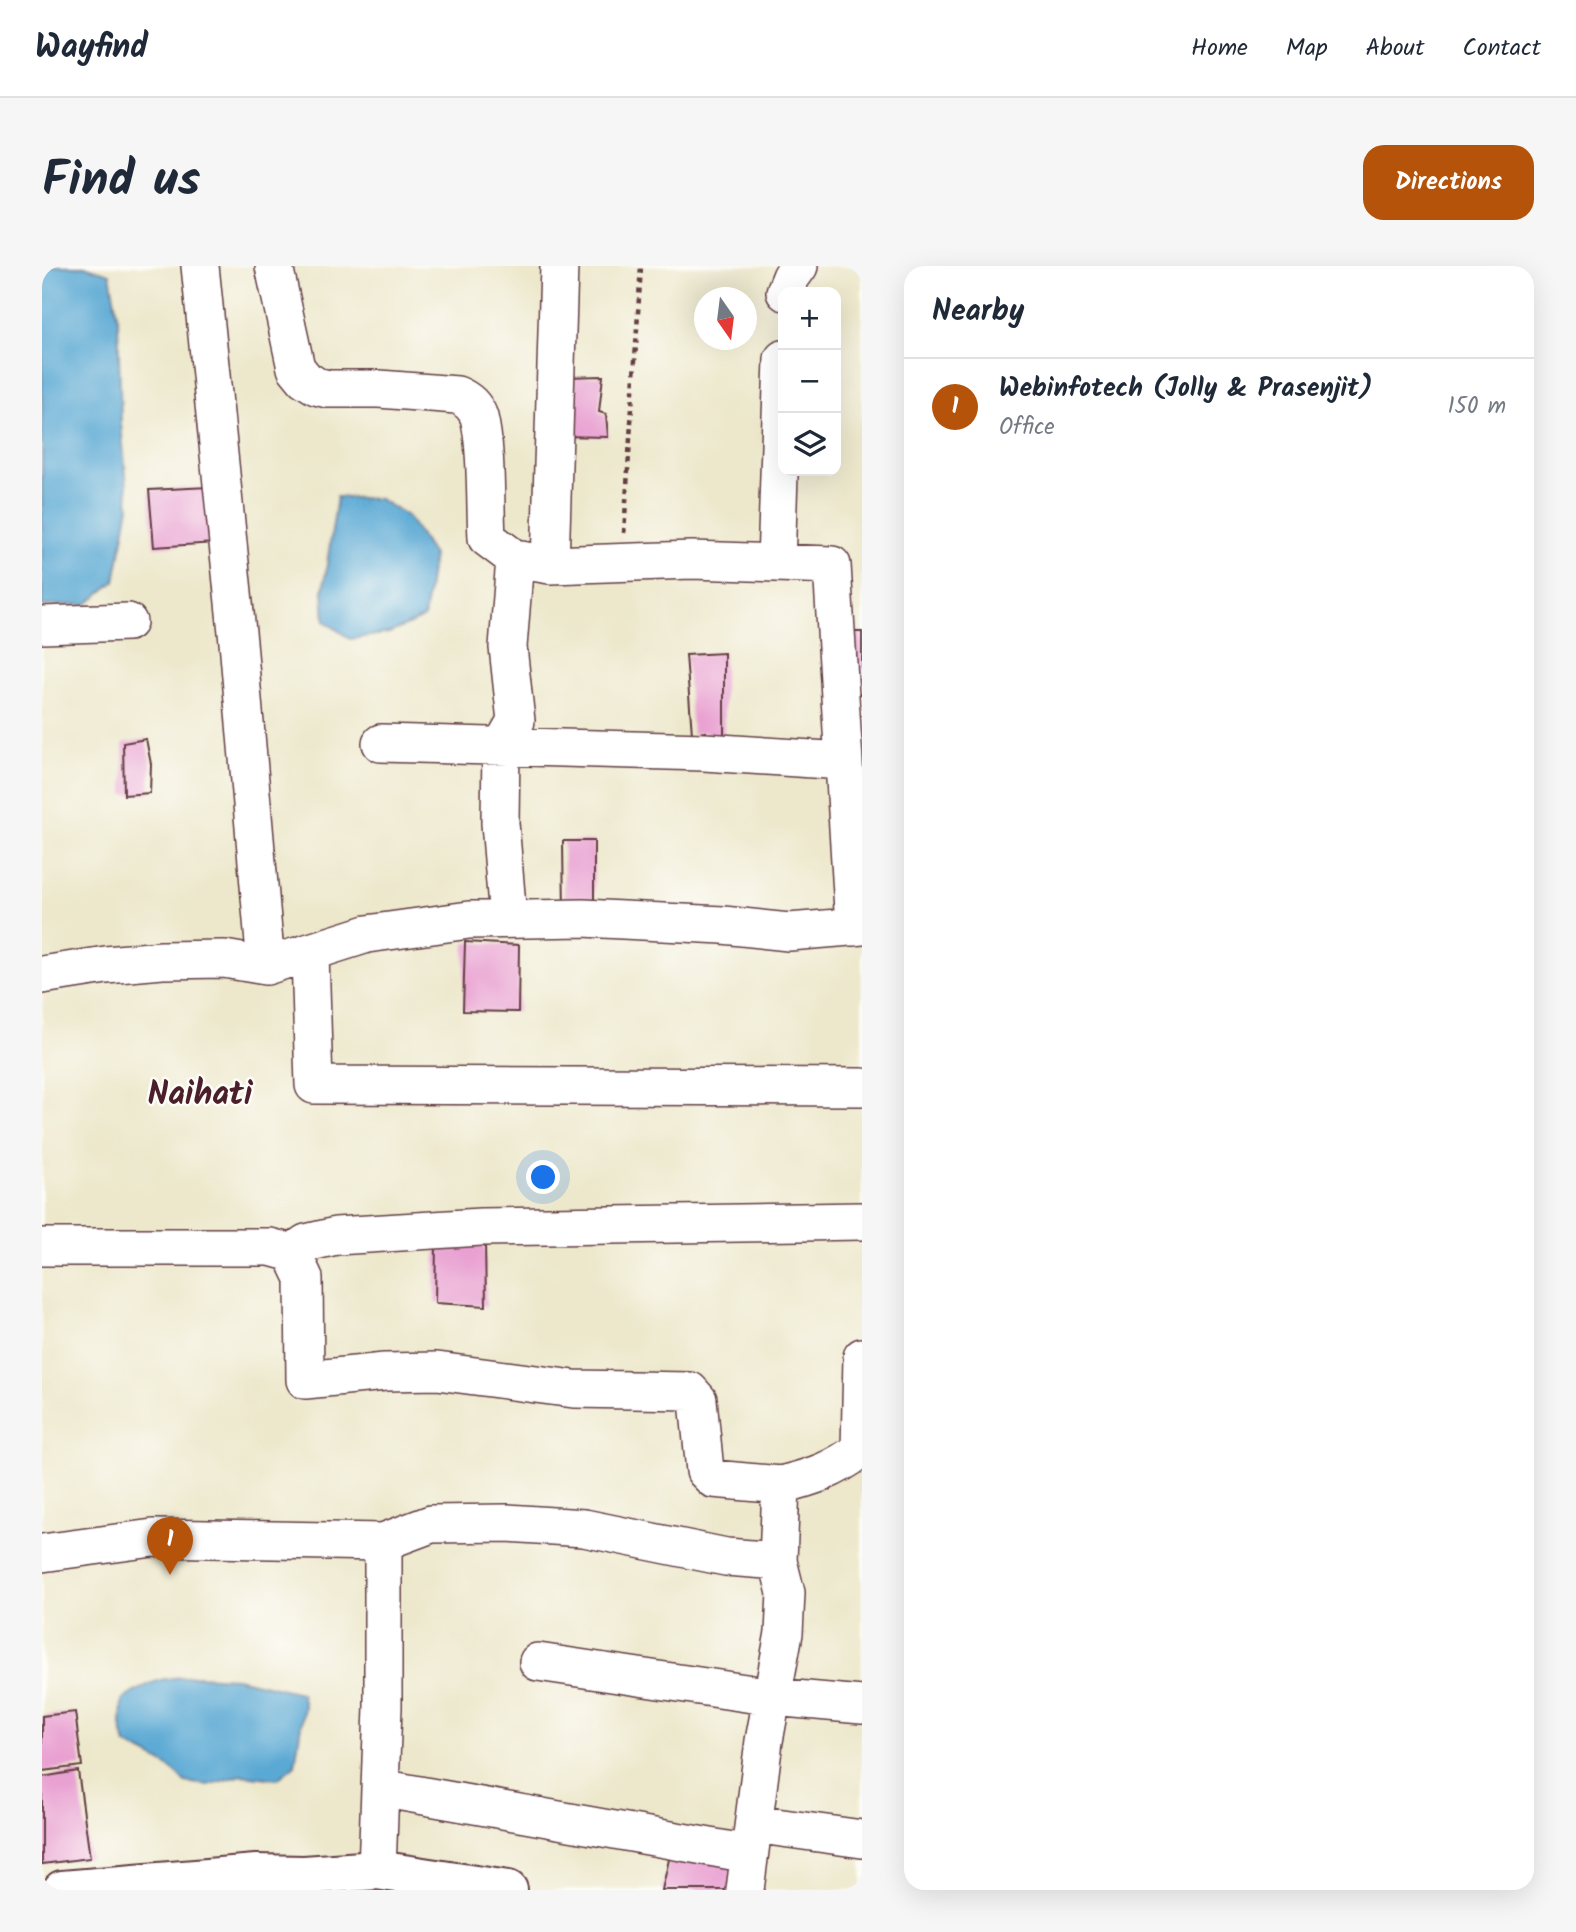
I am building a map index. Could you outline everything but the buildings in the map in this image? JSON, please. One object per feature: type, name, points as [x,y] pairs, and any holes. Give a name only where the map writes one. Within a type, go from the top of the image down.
[{"type":"main road","points":[[62,1890],[256,1882],[304,1875],[396,1878],[508,1890]]},
{"type":"street","points":[[200,266],[238,642],[265,967]]},
{"type":"street","points":[[42,975],[162,960],[224,959],[265,967],[367,934],[469,920],[583,918],[723,925],[789,932],[858,926],[856,839],[844,761],[832,565],[692,560],[533,562],[487,538],[478,415],[467,399],[457,395],[405,391],[328,389],[305,379],[296,368],[274,266]]},
{"type":"street","points":[[508,919],[500,823],[501,747],[516,721],[508,647],[533,562],[559,266]]},
{"type":"street","points":[[788,287],[799,266]]},
{"type":"street","points":[[776,563],[781,413]]},
{"type":"street","points":[[42,625],[128,622]]},
{"type":"street","points":[[381,743],[704,752],[844,761]]},
{"type":"street","points":[[310,954],[314,1085],[862,1087]]},
{"type":"street","points":[[292,1253],[306,1243],[336,1236],[481,1227],[862,1221]]},
{"type":"street","points":[[42,1247],[270,1247],[292,1253]]},
{"type":"street","points":[[292,1253],[303,1278],[305,1380],[385,1372],[438,1371],[574,1389],[690,1391],[698,1400],[705,1471],[707,1476],[713,1479],[781,1485],[821,1474],[840,1466],[861,1452],[862,1357]]},
{"type":"street","points":[[745,1890],[764,1741],[784,1633],[786,1593],[778,1561],[781,1485]]},
{"type":"street","points":[[42,1553],[153,1538],[383,1542],[431,1524],[507,1523],[584,1528],[726,1557],[778,1561]]},
{"type":"street","points":[[383,1542],[380,1788],[396,1878]]},
{"type":"street","points":[[538,1662],[773,1697],[862,1705]]},
{"type":"street","points":[[380,1788],[751,1839],[862,1839]]},
{"type":"path","points":[[622,562],[641,266]]},
{"type":"water","points":[[42,266],[84,266],[110,274],[118,320],[121,424],[129,507],[115,581],[87,604],[42,606]]},
{"type":"water","points":[[337,497],[379,499],[407,516],[433,555],[424,618],[389,633],[350,639],[325,621],[323,591]]},
{"type":"water","points":[[198,1676],[237,1678],[301,1693],[304,1705],[295,1765],[278,1779],[242,1775],[208,1785],[185,1782],[166,1766],[126,1745],[121,1725],[122,1700],[158,1681]]},
{"type":"place","name":"Webinfotech (Jolly & Prasenjit)","points":[[170,1575]]},
{"type":"district","name":"Naihati","points":[[200,1092]]}]
